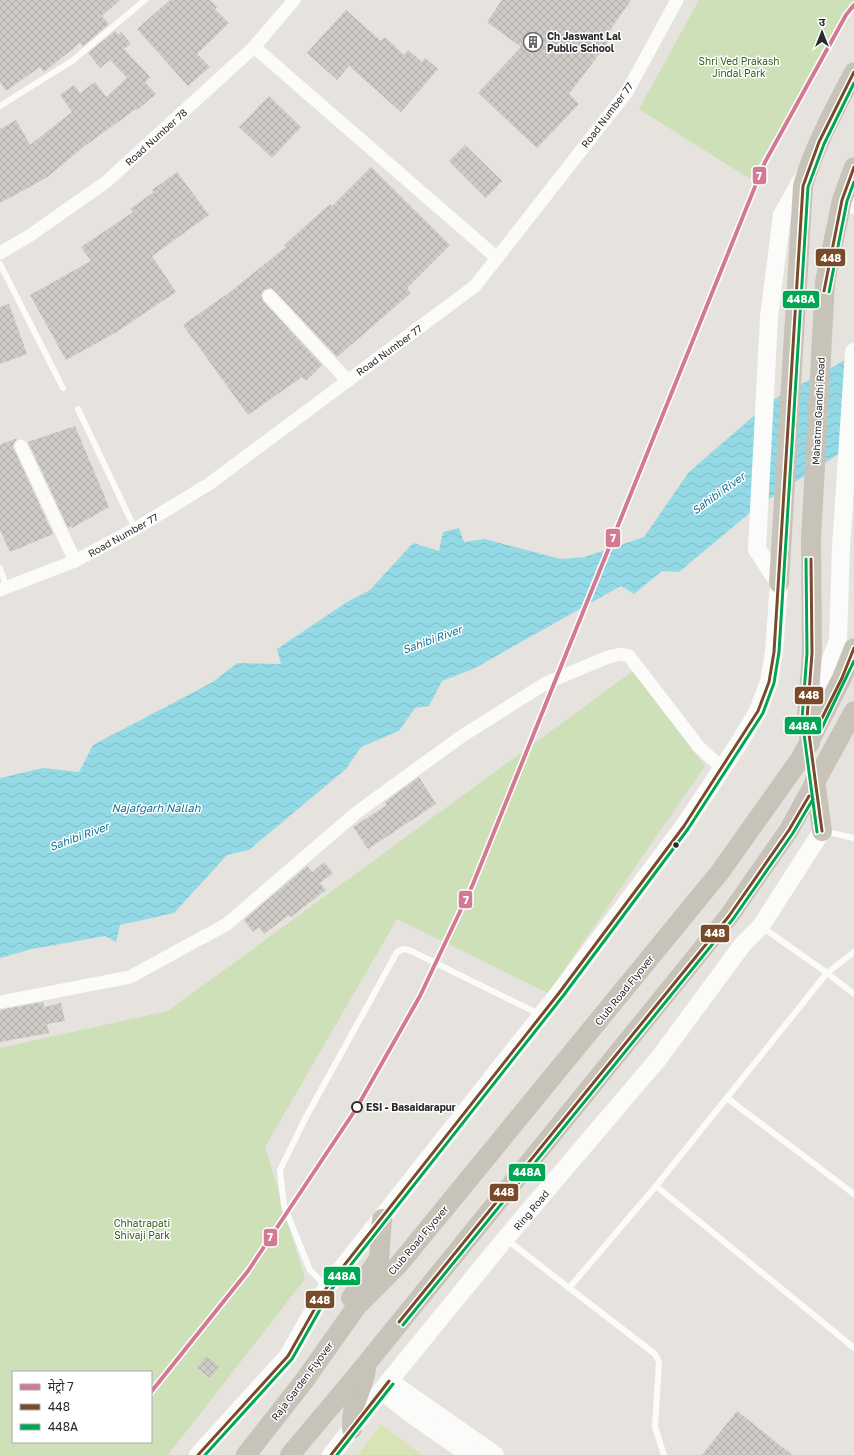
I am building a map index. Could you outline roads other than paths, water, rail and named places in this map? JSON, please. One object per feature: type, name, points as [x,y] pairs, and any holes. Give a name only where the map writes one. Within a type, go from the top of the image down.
[{"type":"main road","points":[[198,1455],[288,1356],[327,1287],[542,1016],[684,826],[758,711],[769,682],[774,652],[803,186],[809,167],[827,124],[854,72]]},
{"type":"main road","points":[[779,583],[757,549],[767,343],[782,215],[809,167]]},
{"type":"main road","points":[[853,169],[854,204]]},
{"type":"main road","name":"Mahatma Gandhi Road","points":[[822,831],[807,719],[812,653],[811,539],[825,282],[842,200],[853,169]]},
{"type":"main road","points":[[807,719],[838,641],[840,547],[847,467],[854,352]]},
{"type":"main road","name":"Club Road Flyover","points":[[357,1306],[400,1263],[720,872],[801,758],[842,678],[854,648]]},
{"type":"main road","points":[[290,1455],[363,1368],[729,916],[789,830],[854,711]]},
{"type":"main road","name":"Ring Road","points":[[331,1455],[385,1386],[505,1239],[659,1058],[743,944],[761,926],[822,831]]},
{"type":"main road","points":[[320,1358],[328,1328],[379,1259],[382,1219]]},
{"type":"main road","name":"Raja Garden Flyover","points":[[246,1455],[304,1381],[357,1306]]},
{"type":"main road","points":[[352,1429],[351,1414],[363,1386],[363,1368]]},
{"type":"main road","points":[[385,1386],[407,1411],[470,1455]]},
{"type":"main road","points":[[385,1386],[495,1455]]},
{"type":"street","name":"Road Number 78","points":[[0,252],[29,236],[106,182],[254,47],[294,0]]},
{"type":"street","name":"Road Number 77","points":[[4,589],[75,561],[135,529],[209,484],[475,286],[627,92],[677,0]]},
{"type":"street","points":[[254,47],[497,258]]},
{"type":"street","points":[[269,296],[348,381]]},
{"type":"street","points":[[21,446],[75,561]]},
{"type":"street","points":[[0,1002],[130,977],[228,924],[356,813],[462,736],[546,683],[620,654],[630,656],[699,747],[722,768]]},
{"type":"lane","points":[[0,106],[72,61],[145,0]]},
{"type":"lane","points":[[0,264],[63,388]]},
{"type":"lane","points":[[78,408],[135,529]]},
{"type":"lane","points":[[0,568],[4,589]]},
{"type":"lane","points":[[822,831],[854,838]]},
{"type":"lane","points":[[761,926],[854,994]]},
{"type":"lane","points":[[327,1287],[310,1270],[284,1206],[280,1170],[305,1119],[397,952],[403,949],[409,950],[542,1016]]},
{"type":"lane","points":[[569,1288],[656,1186],[827,973],[854,952]]},
{"type":"lane","points":[[727,1098],[854,1194]]},
{"type":"lane","points":[[656,1186],[854,1348]]},
{"type":"lane","points":[[505,1239],[657,1357],[659,1362],[655,1427],[664,1455]]},
{"type":"water","name":"Najafgarh Nallah","points":[[854,355],[840,453],[758,506],[679,572],[662,571],[634,594],[621,586],[473,669],[442,681],[429,706],[415,708],[399,731],[361,747],[346,769],[249,850],[227,855],[174,913],[120,925],[116,942],[105,936],[32,949],[0,958],[0,778],[43,768],[79,772],[93,745],[213,682],[237,663],[281,664],[277,649],[347,602],[370,590],[413,543],[439,551],[443,532],[459,528],[464,542],[484,539],[561,559],[585,557],[644,537],[689,472],[771,401]]},
{"type":"metro line","name":"7","points":[[152,1391],[248,1271],[356,1109],[420,996],[473,884],[765,162],[846,15],[854,5]]},
{"type":"place","name":"Ch Jaswant Lal Public School","points":[[533,42]]},
{"type":"place","name":"ESI - Basaidarapur","points":[[357,1107]]},
{"type":"park label","name":"Shri Ved Prakash Jindal Park","points":[[739,66]]},
{"type":"park label","name":"Chhatrapati Shivaji Park","points":[[142,1228]]},
{"type":"water label","name":"Sahibi River","points":[[718,493]]},
{"type":"water label","name":"Sahibi River","points":[[432,639]]},
{"type":"water label","name":"Sahibi River","points":[[79,836]]}]
